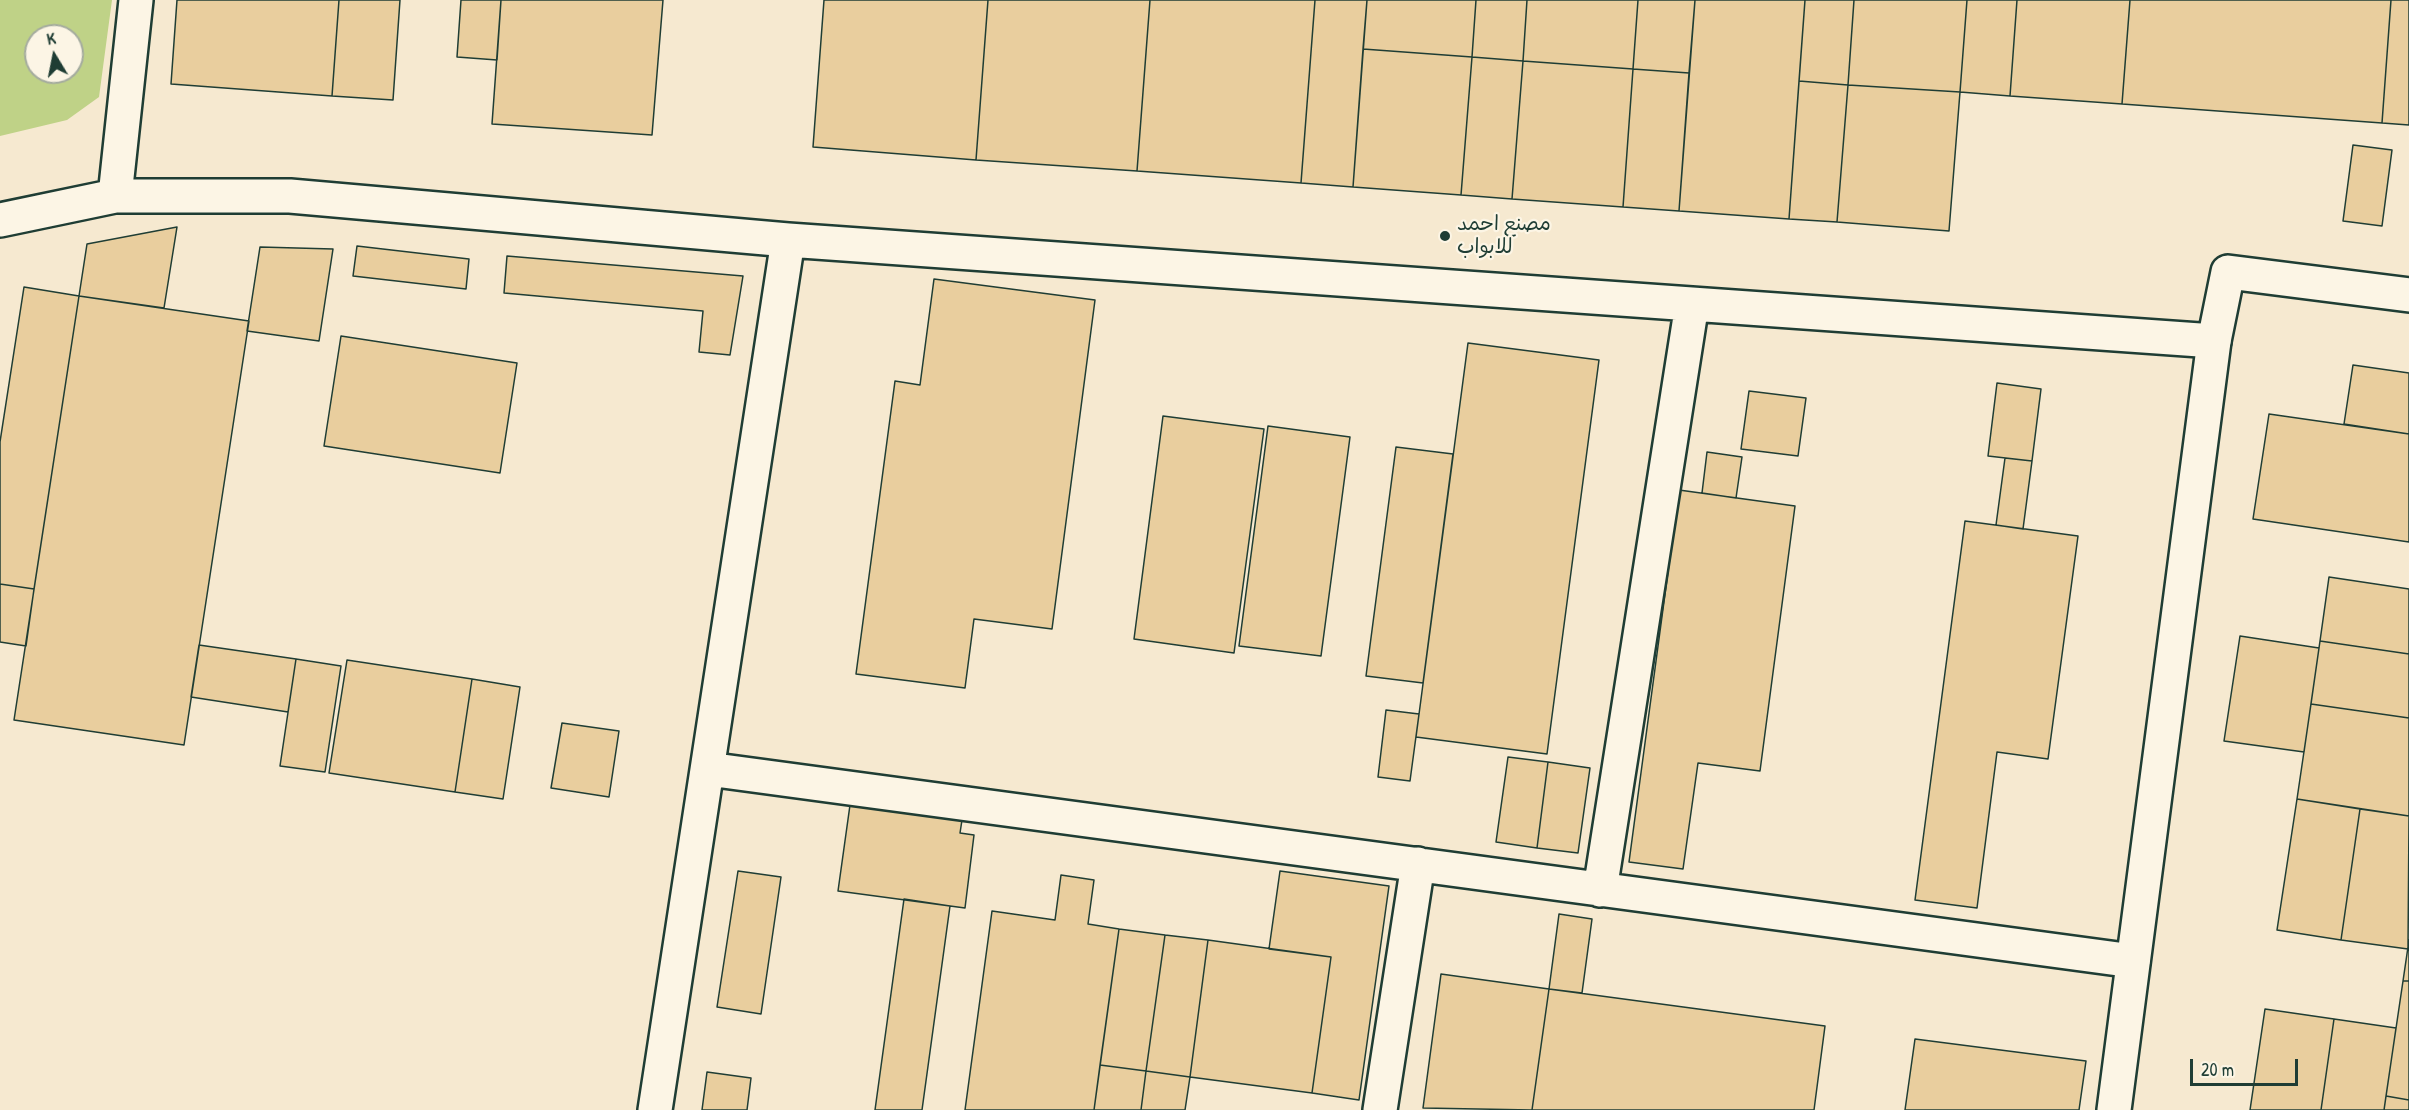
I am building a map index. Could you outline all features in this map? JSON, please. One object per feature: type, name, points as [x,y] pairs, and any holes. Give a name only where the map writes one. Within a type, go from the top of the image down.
[{"type":"street","points":[[115,196],[136,0]]},
{"type":"street","points":[[0,220],[115,196],[290,196],[788,240],[2214,341]]},
{"type":"street","points":[[655,1110],[788,240]]},
{"type":"street","points":[[2114,1110],[2214,341],[2228,272],[2409,295]]},
{"type":"street","points":[[1600,890],[1692,304]]},
{"type":"street","points":[[708,769],[2133,961]]},
{"type":"street","points":[[1380,1110],[1418,864]]},
{"type":"shaded area","points":[[0,0],[2409,0],[2409,1110],[0,1110]]},
{"type":"green space","points":[[0,0],[112,0],[99,97],[67,120],[0,136]]},
{"type":"building","points":[[177,0],[339,0],[332,96],[171,84]]},
{"type":"building","points":[[339,0],[400,0],[393,100],[332,96]]},
{"type":"building","points":[[461,0],[501,0],[497,60],[457,57]]},
{"type":"building","points":[[501,0],[663,0],[652,135],[492,124]]},
{"type":"building","points":[[824,0],[988,0],[976,160],[813,147]]},
{"type":"building","points":[[988,0],[1150,0],[1137,171],[976,160]]},
{"type":"building","points":[[1150,0],[1315,0],[1301,183],[1137,171]]},
{"type":"building","points":[[1315,0],[1367,0],[1353,187],[1301,183]]},
{"type":"building","points":[[1367,0],[1476,0],[1472,57],[1363,49]]},
{"type":"building","points":[[1476,0],[1527,0],[1523,61],[1472,57]]},
{"type":"building","points":[[1527,0],[1638,0],[1633,69],[1523,61]]},
{"type":"building","points":[[1638,0],[1695,0],[1689,73],[1633,69]]},
{"type":"building","points":[[1695,0],[1805,0],[1789,219],[1679,211]]},
{"type":"building","points":[[1805,0],[1854,0],[1848,85],[1799,81]]},
{"type":"building","points":[[1854,0],[1967,0],[1960,92],[1848,85]]},
{"type":"building","points":[[1967,0],[2017,0],[2010,96],[1960,92]]},
{"type":"building","points":[[2017,0],[2130,0],[2122,104],[2010,96]]},
{"type":"building","points":[[2130,0],[2391,0],[2382,123],[2122,104]]},
{"type":"building","points":[[2391,0],[2409,0],[2409,125],[2382,123]]},
{"type":"building","points":[[1363,49],[1472,57],[1461,195],[1353,187]]},
{"type":"building","points":[[1472,57],[1523,61],[1512,199],[1461,195]]},
{"type":"building","points":[[1523,61],[1633,69],[1623,207],[1512,199]]},
{"type":"building","points":[[1633,69],[1689,73],[1679,211],[1623,207]]},
{"type":"building","points":[[1799,81],[1848,85],[1837,222],[1789,219]]},
{"type":"building","points":[[1848,85],[1960,92],[1949,231],[1837,222]]},
{"type":"building","points":[[2353,145],[2392,150],[2382,226],[2343,221]]},
{"type":"building","points":[[177,227],[164,308],[79,296],[87,244]]},
{"type":"building","points":[[357,246],[469,259],[466,289],[353,276]]},
{"type":"building","points":[[260,247],[333,249],[319,341],[247,331]]},
{"type":"building","points":[[507,256],[743,276],[730,355],[699,352],[703,311],[504,293]]},
{"type":"building","points":[[934,279],[1095,300],[1052,629],[974,619],[965,688],[856,674],[895,381],[920,385]]},
{"type":"building","points":[[24,287],[79,296],[34,589],[0,584],[0,442]]},
{"type":"building","points":[[79,296],[249,321],[184,745],[14,720]]},
{"type":"building","points":[[341,336],[517,363],[500,473],[324,446]]},
{"type":"building","points":[[1468,343],[1599,360],[1547,754],[1416,737]]},
{"type":"building","points":[[2353,365],[2409,373],[2409,434],[2344,424]]},
{"type":"building","points":[[1997,383],[2041,389],[2032,461],[1988,456]]},
{"type":"building","points":[[1749,391],[1806,398],[1798,456],[1741,449]]},
{"type":"building","points":[[2269,414],[2409,434],[2409,542],[2253,519]]},
{"type":"building","points":[[1163,416],[1264,429],[1234,653],[1134,639]]},
{"type":"building","points":[[1268,426],[1350,437],[1321,656],[1239,646]]},
{"type":"building","points":[[1396,447],[1453,454],[1423,683],[1366,676]]},
{"type":"building","points":[[1707,452],[1742,457],[1736,498],[1702,493]]},
{"type":"building","points":[[2005,458],[2032,461],[2023,529],[1996,525]]},
{"type":"building","points":[[1679,490],[1795,506],[1760,771],[1698,763],[1683,869],[1629,862]]},
{"type":"building","points":[[1965,521],[2078,536],[2048,759],[1997,752],[1977,908],[1915,900]]},
{"type":"building","points":[[2329,577],[2409,589],[2409,654],[2320,641]]},
{"type":"building","points":[[0,584],[34,589],[26,646],[0,642]]},
{"type":"building","points":[[2240,636],[2319,648],[2304,752],[2224,741]]},
{"type":"building","points":[[2320,641],[2409,654],[2409,718],[2311,704]]},
{"type":"building","points":[[199,645],[296,659],[288,712],[191,697]]},
{"type":"building","points":[[296,659],[341,666],[325,772],[280,766]]},
{"type":"building","points":[[347,660],[472,679],[455,792],[329,773]]},
{"type":"building","points":[[472,679],[520,687],[503,799],[455,792]]},
{"type":"building","points":[[2311,704],[2409,718],[2409,816],[2297,799]]},
{"type":"building","points":[[1386,710],[1419,714],[1410,781],[1378,777]]},
{"type":"building","points":[[562,723],[619,731],[609,797],[551,788]]},
{"type":"building","points":[[1508,757],[1548,762],[1537,848],[1496,842]]},
{"type":"building","points":[[1548,762],[1590,768],[1578,853],[1537,848]]},
{"type":"building","points":[[2297,799],[2360,809],[2341,940],[2277,930]]},
{"type":"building","points":[[850,805],[962,820],[960,833],[974,835],[965,908],[838,891]]},
{"type":"building","points":[[2360,809],[2409,816],[2408,949],[2341,940]]},
{"type":"building","points":[[738,871],[781,877],[761,1014],[717,1007]]},
{"type":"building","points":[[1280,871],[1389,886],[1359,1100],[1312,1093],[1331,957],[1269,949]]},
{"type":"building","points":[[1061,875],[1094,880],[1088,924],[1119,929],[1094,1110],[965,1110],[992,911],[1055,920]]},
{"type":"building","points":[[904,899],[950,906],[922,1110],[875,1110]]},
{"type":"building","points":[[1559,914],[1592,919],[1582,993],[1549,989]]},
{"type":"building","points":[[1119,929],[1165,935],[1146,1071],[1100,1065]]},
{"type":"building","points":[[1165,935],[1208,940],[1190,1077],[1146,1071]]},
{"type":"building","points":[[1208,940],[1331,957],[1312,1093],[1190,1077]]},
{"type":"building","points":[[2409,940],[2409,981],[2403,981]]},
{"type":"building","points":[[1441,974],[1549,989],[1532,1110],[1423,1108]]},
{"type":"building","points":[[2403,981],[2409,981],[2409,1100],[2386,1096]]},
{"type":"building","points":[[1549,989],[1825,1026],[1814,1110],[1532,1110]]},
{"type":"building","points":[[2265,1009],[2334,1019],[2321,1110],[2250,1110]]},
{"type":"building","points":[[2334,1019],[2396,1028],[2384,1110],[2321,1110]]},
{"type":"building","points":[[1915,1039],[2086,1061],[2079,1110],[1905,1110]]},
{"type":"building","points":[[1100,1065],[1146,1071],[1141,1110],[1094,1110]]},
{"type":"building","points":[[1146,1071],[1190,1077],[1185,1110],[1141,1110]]},
{"type":"building","points":[[707,1072],[751,1078],[747,1110],[702,1110]]},
{"type":"building","points":[[2386,1096],[2409,1100],[2409,1110],[2384,1110]]},
{"type":"place","name":"مصنع احمد للابواب","points":[[1445,236]]}]
